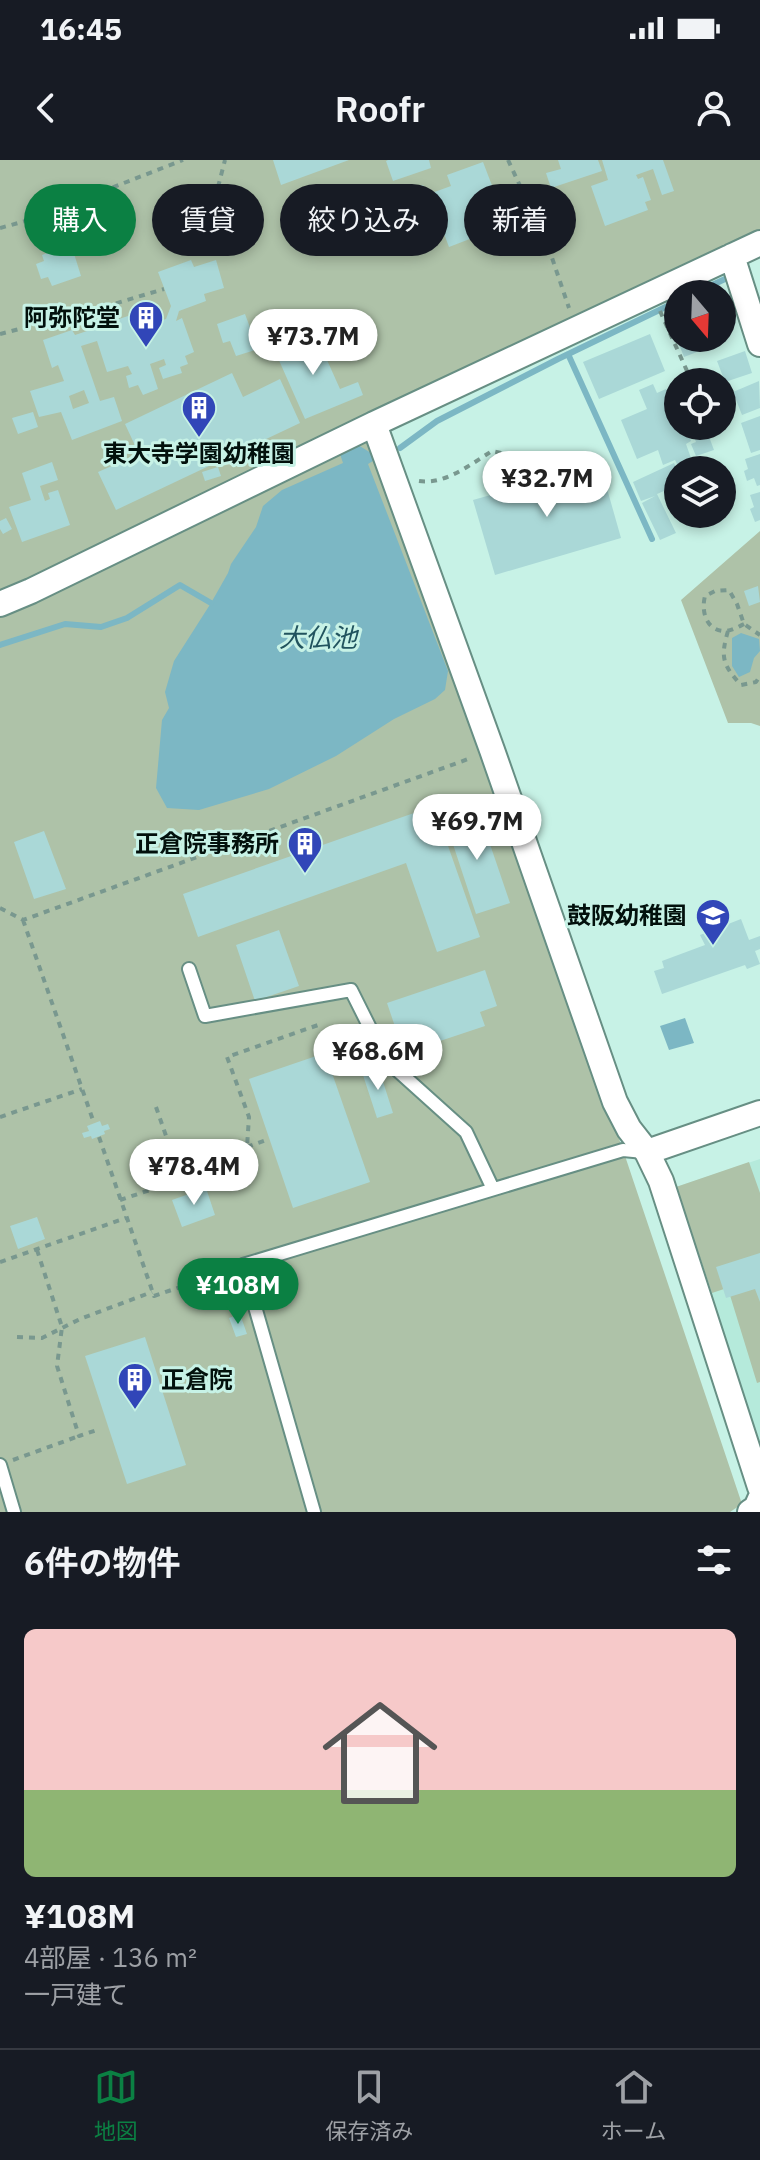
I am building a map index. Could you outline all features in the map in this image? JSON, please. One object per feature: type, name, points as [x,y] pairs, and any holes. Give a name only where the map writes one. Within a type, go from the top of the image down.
[{"type":"street","points":[[0,604],[760,243]]},
{"type":"street","points":[[732,256],[760,344]]},
{"type":"street","points":[[374,424],[615,1102],[629,1129],[647,1152],[661,1181],[757,1503]]},
{"type":"street","points":[[647,1152],[760,1113]]},
{"type":"lane","points":[[189,969],[205,1016],[351,990],[386,1060],[466,1132],[493,1189]]},
{"type":"lane","points":[[314,1512],[243,1265],[623,1150],[647,1152]]},
{"type":"lane","points":[[0,1465],[14,1512]]},
{"type":"path","points":[[0,228],[29,220],[183,160]]},
{"type":"path","points":[[219,184],[225,160]]},
{"type":"path","points":[[508,160],[548,246],[577,329]]},
{"type":"path","points":[[0,334],[164,289]]},
{"type":"path","points":[[663,318],[686,368]]},
{"type":"path","points":[[393,476],[429,483],[455,473],[492,451],[511,455],[543,480]]},
{"type":"path","points":[[744,624],[728,631],[712,627],[705,618],[702,606],[705,596],[715,591],[729,590],[744,624],[760,635]]},
{"type":"path","points":[[728,631],[723,649],[726,668],[741,685],[756,682],[760,676]]},
{"type":"path","points":[[23,920],[492,750]]},
{"type":"path","points":[[0,908],[23,920],[94,1123]]},
{"type":"path","points":[[247,1147],[249,1117],[227,1057],[321,1024]]},
{"type":"path","points":[[0,1117],[82,1089]]},
{"type":"path","points":[[156,1107],[181,1179]]},
{"type":"path","points":[[99,1137],[154,1296],[243,1265]]},
{"type":"path","points":[[120,1200],[198,1174],[205,1163],[269,1139]]},
{"type":"path","points":[[0,1262],[126,1218]]},
{"type":"path","points":[[37,1250],[62,1327],[57,1366],[79,1436]]},
{"type":"path","points":[[17,1337],[42,1338],[62,1327],[152,1292]]},
{"type":"path","points":[[33,1453],[100,1429]]},
{"type":"shaded area","points":[[0,160],[760,160],[760,236],[362,421],[623,1150],[742,1504],[730,1512],[0,1512]]},
{"type":"shaded area","points":[[760,531],[760,726],[728,723],[681,600]]},
{"type":"shaded area","points":[[760,1159],[760,1443],[676,1187]]},
{"type":"shaded area","points":[[749,1162],[760,1193],[760,1277],[712,1293],[676,1187]]},
{"type":"shaded area","points":[[760,1283],[760,1382],[757,1383],[729,1292]]},
{"type":"water","name":"大仏池","points":[[358,445],[371,453],[373,461],[368,464],[448,671],[445,690],[435,699],[394,719],[336,756],[269,789],[199,810],[167,808],[156,788],[162,720],[169,708],[165,692],[174,661],[256,527],[263,506],[282,490],[343,463],[340,454]]},
{"type":"water","points":[[741,633],[759,639],[760,651],[754,658],[750,672],[739,677],[732,666],[732,638]]},
{"type":"water","points":[[685,1018],[694,1043],[669,1050],[660,1026]]},
{"type":"building","points":[[273,160],[349,160],[284,184],[281,184]]},
{"type":"building","points":[[388,160],[429,160],[431,168],[393,181]]},
{"type":"building","points":[[558,160],[598,160],[602,171],[563,184],[550,184],[546,173],[561,169]]},
{"type":"building","points":[[602,160],[663,160],[674,191],[662,195],[653,169],[636,175],[638,179],[643,177],[651,200],[645,202],[648,210],[605,226],[591,186],[608,180]]},
{"type":"building","points":[[483,162],[491,184],[464,184],[464,241],[449,247],[448,187],[451,186],[447,175]]},
{"type":"building","points":[[42,256],[75,256],[81,276],[52,286],[48,277],[41,279],[36,264],[44,261]]},
{"type":"building","name":"阿弥陀堂","points":[[191,260],[194,267],[216,260],[224,288],[204,294],[206,301],[179,311],[176,321],[182,318],[194,352],[185,356],[188,364],[180,367],[182,373],[163,379],[159,368],[166,365],[164,359],[150,364],[158,389],[143,395],[138,385],[129,388],[126,376],[132,374],[128,366],[107,372],[97,341],[81,346],[100,401],[114,397],[122,421],[72,440],[61,412],[39,417],[30,391],[64,381],[58,365],[52,368],[43,340],[72,330],[75,335],[102,326],[100,319],[117,313],[119,319],[128,316],[133,330],[166,319],[171,306],[158,272]],"holes":[[[84,390],[89,403],[73,409],[69,396]]]},
{"type":"building","points":[[71,307],[75,320],[67,323],[63,310]]},
{"type":"building","points":[[245,314],[258,349],[236,356],[230,341],[223,343],[217,324]]},
{"type":"building","points":[[347,319],[357,345],[341,351],[332,325]]},
{"type":"building","points":[[314,331],[340,389],[358,382],[363,395],[305,419],[274,349]]},
{"type":"building","points":[[650,334],[664,371],[599,399],[583,362]]},
{"type":"building","points":[[745,351],[752,373],[736,378],[736,368],[720,368],[717,361]]},
{"type":"building","name":"東大寺学園幼稚園","points":[[232,373],[243,397],[280,379],[300,423],[116,510],[98,472],[139,454],[125,424]]},
{"type":"building","points":[[759,381],[760,408],[742,415],[736,391]]},
{"type":"building","points":[[653,384],[657,393],[664,390],[664,440],[691,440],[686,444],[690,456],[664,456],[663,465],[658,450],[637,459],[621,420],[647,409],[639,390]]},
{"type":"building","points":[[33,412],[38,427],[18,434],[12,418]]},
{"type":"building","points":[[760,416],[760,450],[751,453],[741,423]]},
{"type":"building","points":[[710,440],[714,450],[696,456],[691,444]]},
{"type":"building","points":[[760,454],[760,485],[757,486],[754,478],[747,481],[745,459]]},
{"type":"building","points":[[52,462],[58,480],[40,486],[45,501],[50,499],[48,493],[58,490],[70,525],[22,542],[9,507],[31,500],[22,473]]},
{"type":"building","points":[[600,464],[621,538],[495,575],[473,500]]},
{"type":"building","points":[[218,467],[221,476],[205,481],[202,472]]},
{"type":"building","points":[[664,468],[664,491],[657,494],[664,508],[664,528],[674,528],[676,533],[660,540],[642,503],[655,496],[641,501],[633,482]]},
{"type":"building","points":[[760,492],[760,520],[755,522],[750,509],[754,507],[750,495]]},
{"type":"building","points":[[6,518],[12,529],[3,534],[0,521]]},
{"type":"building","points":[[758,586],[760,602],[749,606],[744,591]]},
{"type":"building","name":"正倉院事務所","points":[[434,806],[480,937],[437,952],[406,863],[198,937],[183,894]]},
{"type":"building","points":[[478,809],[510,903],[476,914],[445,820]]},
{"type":"building","points":[[44,831],[66,889],[34,899],[14,842]]},
{"type":"building","points":[[741,919],[749,940],[760,936],[760,949],[755,951],[760,964],[747,969],[745,965],[662,994],[654,971],[664,968],[662,961],[705,945],[700,935]]},
{"type":"building","points":[[279,930],[299,986],[255,1001],[236,945]]},
{"type":"building","points":[[485,970],[497,1006],[480,1012],[485,1026],[404,1053],[387,1003]]},
{"type":"building","points":[[325,1053],[370,1182],[293,1208],[249,1079]]},
{"type":"building","points":[[378,1066],[393,1113],[377,1118],[362,1072]]},
{"type":"building","points":[[100,1121],[102,1126],[108,1124],[110,1129],[92,1139],[91,1136],[84,1138],[82,1133],[89,1131],[87,1126]]},
{"type":"building","points":[[206,1188],[215,1215],[182,1227],[172,1200]]},
{"type":"building","points":[[37,1217],[45,1239],[18,1249],[10,1226]]},
{"type":"building","points":[[760,1253],[760,1302],[755,1289],[726,1298],[716,1267]]},
{"type":"building","points":[[240,1314],[247,1334],[236,1337],[229,1318]]},
{"type":"building","name":"正倉院","points":[[145,1337],[186,1465],[127,1484],[85,1356]]},
{"type":"waterway","points":[[400,448],[437,421],[664,308]]},
{"type":"waterway","points":[[568,354],[652,539]]},
{"type":"waterway","points":[[0,645],[65,624],[101,627],[127,618],[180,585],[211,603]]},
{"type":"place","name":"阿弥陀堂","points":[[146,349]]},
{"type":"place","name":"東大寺学園幼稚園","points":[[199,439]]},
{"type":"place","name":"正倉院事務所","points":[[305,875]]},
{"type":"place","name":"鼓阪幼稚園","points":[[713,947]]},
{"type":"place","name":"正倉院","points":[[135,1411]]}]
